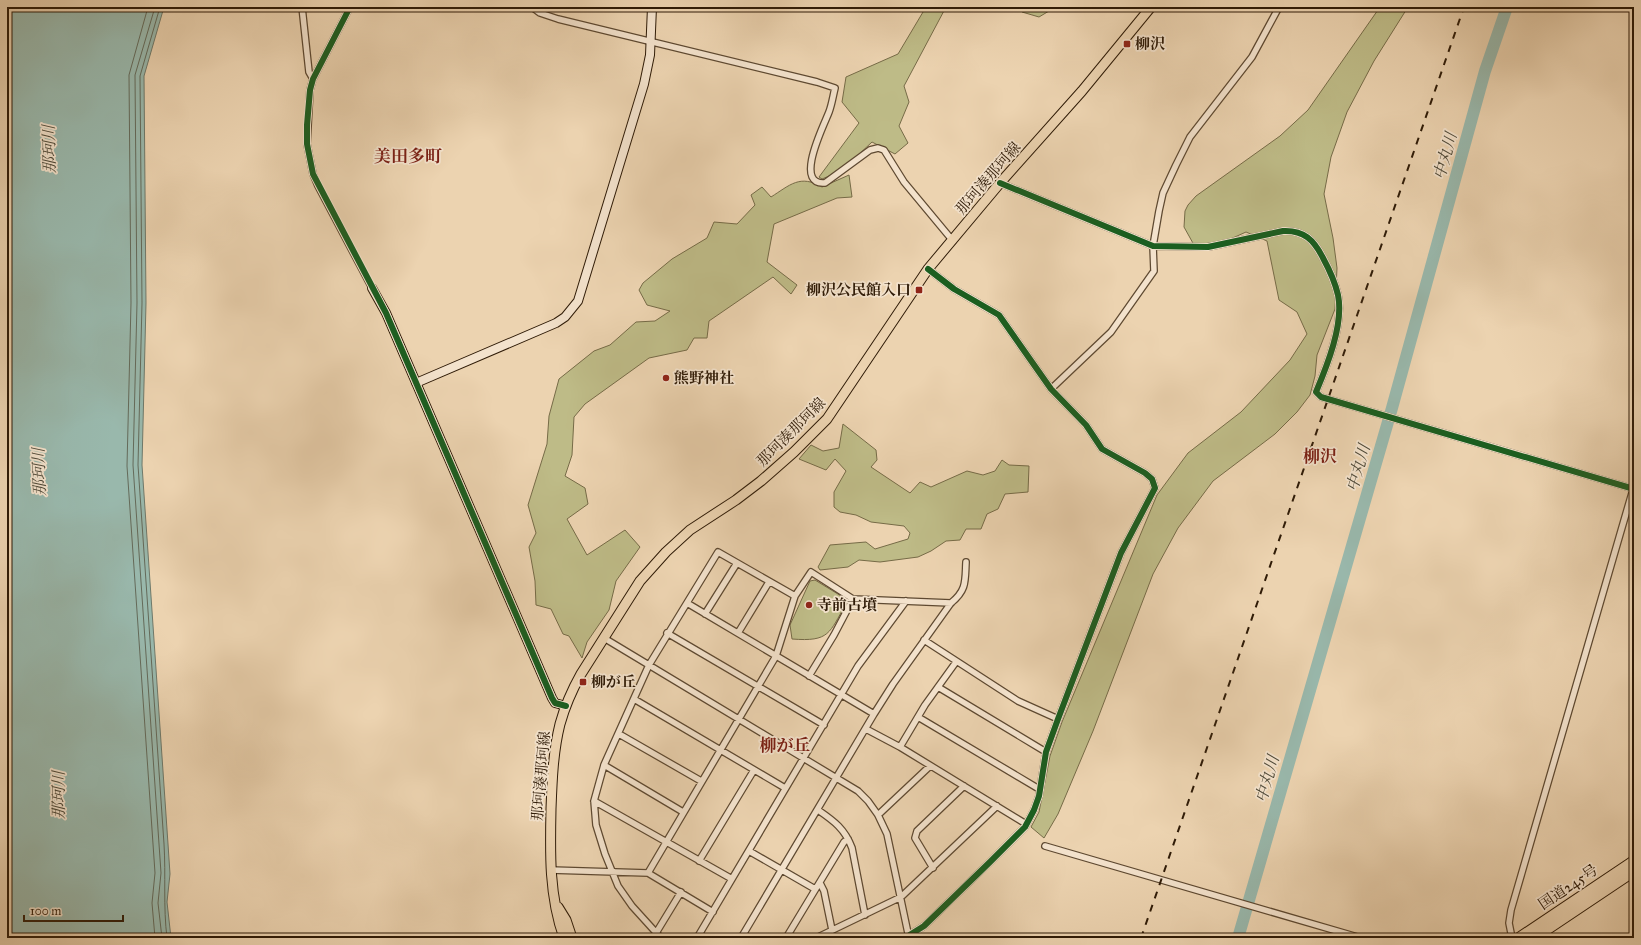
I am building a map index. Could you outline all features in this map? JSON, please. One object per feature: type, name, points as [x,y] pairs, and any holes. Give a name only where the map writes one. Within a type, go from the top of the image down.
[{"type":"highway","name":"国道245号","points":[[1519,938],[1634,861]]},
{"type":"highway","name":"国道245号","points":[[1534,938],[1634,871]]},
{"type":"main road","name":"那珂湊那珂線","points":[[564,938],[558,921],[550,870],[554,762],[560,724],[566,706],[581,674],[640,581],[674,544],[761,481],[794,452],[827,419],[928,270],[1000,183],[1082,91],[1151,7]]},
{"type":"main road","name":"那珂湊那珂線","points":[[556,904],[566,920],[572,938]]},
{"type":"street","points":[[302,7],[309,72],[313,79]]},
{"type":"street","points":[[350,7],[313,79],[310,90],[307,144],[313,174],[386,313],[552,698],[555,703],[566,706]]},
{"type":"street","points":[[532,7],[540,13],[558,19],[817,82],[835,88],[830,110],[811,158],[810,168],[815,181],[819,184],[825,183],[870,150],[878,148],[884,150],[904,182],[952,241]]},
{"type":"street","points":[[416,383],[556,323],[573,309],[583,291],[644,84],[651,42],[652,7]]},
{"type":"street","points":[[1051,389],[1111,332],[1154,271],[1153,246],[1163,193],[1190,137],[1252,57],[1279,7]]},
{"type":"street","points":[[1000,183],[1153,246],[1208,247],[1284,231],[1294,231],[1311,238],[1317,246],[1332,277],[1339,302],[1338,317],[1331,356],[1316,392],[1321,398],[1634,488],[1511,910],[1509,922],[1512,938]]},
{"type":"street","points":[[604,638],[738,720],[804,757],[858,791],[868,801],[878,815],[887,834],[908,937],[924,926],[990,862],[1026,824],[1034,810],[1039,796],[1046,752],[1058,719],[1122,553],[1155,488],[1152,479],[1145,473],[1102,449],[1086,425],[1051,389],[999,315],[954,289],[928,270]]},
{"type":"street","points":[[661,938],[625,897],[612,873],[596,825],[594,801],[604,765],[649,665],[667,633],[718,552],[795,596]]},
{"type":"street","points":[[741,938],[874,714],[924,640],[951,603],[960,595],[964,588],[966,562]]},
{"type":"street","points":[[705,614],[737,563]]},
{"type":"street","points":[[648,873],[776,656],[795,596],[811,572],[853,598],[951,603]]},
{"type":"street","points":[[738,633],[769,582]]},
{"type":"street","points":[[809,676],[834,635],[853,598]]},
{"type":"street","points":[[697,938],[858,666],[906,601]]},
{"type":"street","points":[[687,603],[874,714]]},
{"type":"street","points":[[667,633],[824,725]]},
{"type":"street","points":[[924,640],[1018,701],[1058,719]]},
{"type":"street","points":[[900,747],[918,717],[956,662]]},
{"type":"street","points":[[938,687],[1046,752]]},
{"type":"street","points":[[634,699],[785,788]]},
{"type":"street","points":[[918,717],[1039,789]]},
{"type":"street","points":[[866,729],[900,747],[1026,824]]},
{"type":"street","points":[[619,734],[702,781]]},
{"type":"street","points":[[604,765],[683,812]]},
{"type":"street","points":[[878,815],[930,766]]},
{"type":"street","points":[[699,861],[754,770]]},
{"type":"street","points":[[933,868],[915,838],[917,831],[964,786]]},
{"type":"street","points":[[594,801],[732,879]]},
{"type":"street","points":[[816,938],[901,897],[996,806]]},
{"type":"street","points":[[818,810],[838,824],[848,839],[852,848],[865,915]]},
{"type":"street","points":[[786,938],[844,842],[848,839]]},
{"type":"street","points":[[1046,846],[1233,902],[1361,938]]},
{"type":"street","points":[[749,851],[815,889]]},
{"type":"street","points":[[550,870],[560,869],[612,873],[648,873],[713,912]]},
{"type":"street","points":[[820,882],[824,891],[832,930]]},
{"type":"street","points":[[656,933],[681,892]]},
{"type":"shaded area","points":[[926,7],[946,7],[904,86],[909,102],[899,126],[908,143],[895,154],[872,142],[843,168],[822,179],[819,177],[859,123],[842,102],[846,77],[898,54]]},
{"type":"shaded area","points":[[1018,7],[1050,7],[1049,11],[1039,17],[1022,12]]},
{"type":"shaded area","points":[[1380,7],[1408,7],[1374,61],[1347,112],[1331,157],[1324,194],[1333,238],[1337,268],[1335,309],[1317,355],[1315,376],[1310,395],[1297,412],[1275,434],[1213,481],[1178,528],[1153,574],[1093,731],[1058,814],[1044,838],[1031,827],[1039,812],[1050,756],[1062,722],[1157,495],[1188,453],[1241,412],[1290,360],[1307,334],[1297,312],[1279,300],[1267,241],[1246,232],[1226,241],[1194,245],[1184,227],[1185,211],[1196,196],[1280,136],[1308,110]]},
{"type":"shaded area","points":[[849,175],[852,197],[837,198],[774,224],[767,262],[797,285],[791,294],[773,277],[709,321],[707,338],[694,338],[687,350],[649,358],[585,404],[574,417],[572,455],[565,476],[585,488],[588,504],[567,519],[587,555],[625,530],[640,547],[616,581],[609,610],[587,642],[582,658],[569,636],[563,634],[551,609],[536,605],[535,581],[529,547],[536,533],[528,505],[547,444],[549,416],[559,379],[594,351],[610,345],[636,322],[655,321],[670,311],[647,305],[639,290],[643,283],[672,259],[707,238],[714,222],[737,224],[755,205],[751,195],[762,187],[771,197],[790,185],[801,181],[814,183],[822,187]]},
{"type":"shaded area","points":[[843,424],[876,450],[877,460],[871,467],[910,493],[920,482],[931,487],[967,471],[983,475],[995,471],[1002,460],[1009,465],[1029,466],[1028,492],[1005,494],[998,509],[987,514],[981,529],[966,529],[960,540],[946,541],[931,551],[918,557],[880,562],[859,560],[848,567],[820,570],[818,567],[830,545],[866,542],[875,549],[908,539],[910,533],[904,526],[871,522],[856,515],[840,512],[834,507],[834,492],[846,471],[835,459],[826,470],[799,459],[811,445],[823,451],[839,448]]},
{"type":"shaded area","points":[[815,580],[846,599],[846,604],[827,634],[814,639],[792,639],[790,625],[810,581]]},
{"type":"water","name":"那珂川","points":[[7,7],[164,7],[144,76],[146,303],[142,465],[170,874],[167,902],[171,938],[7,938]]},
{"type":"waterway","name":"中丸川","points":[[1238,938],[1392,408],[1485,71],[1507,7]]},
{"type":"railway","points":[[1141,938],[1464,7]]},
{"type":"cycle path","points":[[350,7],[313,79],[310,90],[307,144],[313,174],[386,313],[552,698],[555,703],[566,706]]},
{"type":"cycle path","points":[[1000,183],[1153,246],[1208,247],[1283,231],[1303,234],[1312,241],[1320,252],[1332,276],[1338,295],[1339,319],[1337,332],[1325,370],[1316,392],[1321,397],[1634,489]]},
{"type":"cycle path","points":[[908,936],[924,926],[1025,827],[1034,810],[1039,796],[1046,752],[1121,553],[1155,488],[1152,479],[1145,473],[1102,449],[1086,425],[1051,389],[999,315],[954,289],[928,269]]},
{"type":"place","name":"柳沢","points":[[1127,44]]},
{"type":"place","name":"柳沢公民館入口","points":[[919,290]]},
{"type":"place","name":"熊野神社","points":[[666,378]]},
{"type":"place","name":"寺前古墳","points":[[809,605]]},
{"type":"place","name":"柳が丘","points":[[583,682]]},
{"type":"district","name":"美田多町","points":[[408,156]]},
{"type":"district","name":"柳沢","points":[[1320,456]]},
{"type":"district","name":"柳が丘","points":[[785,745]]}]
